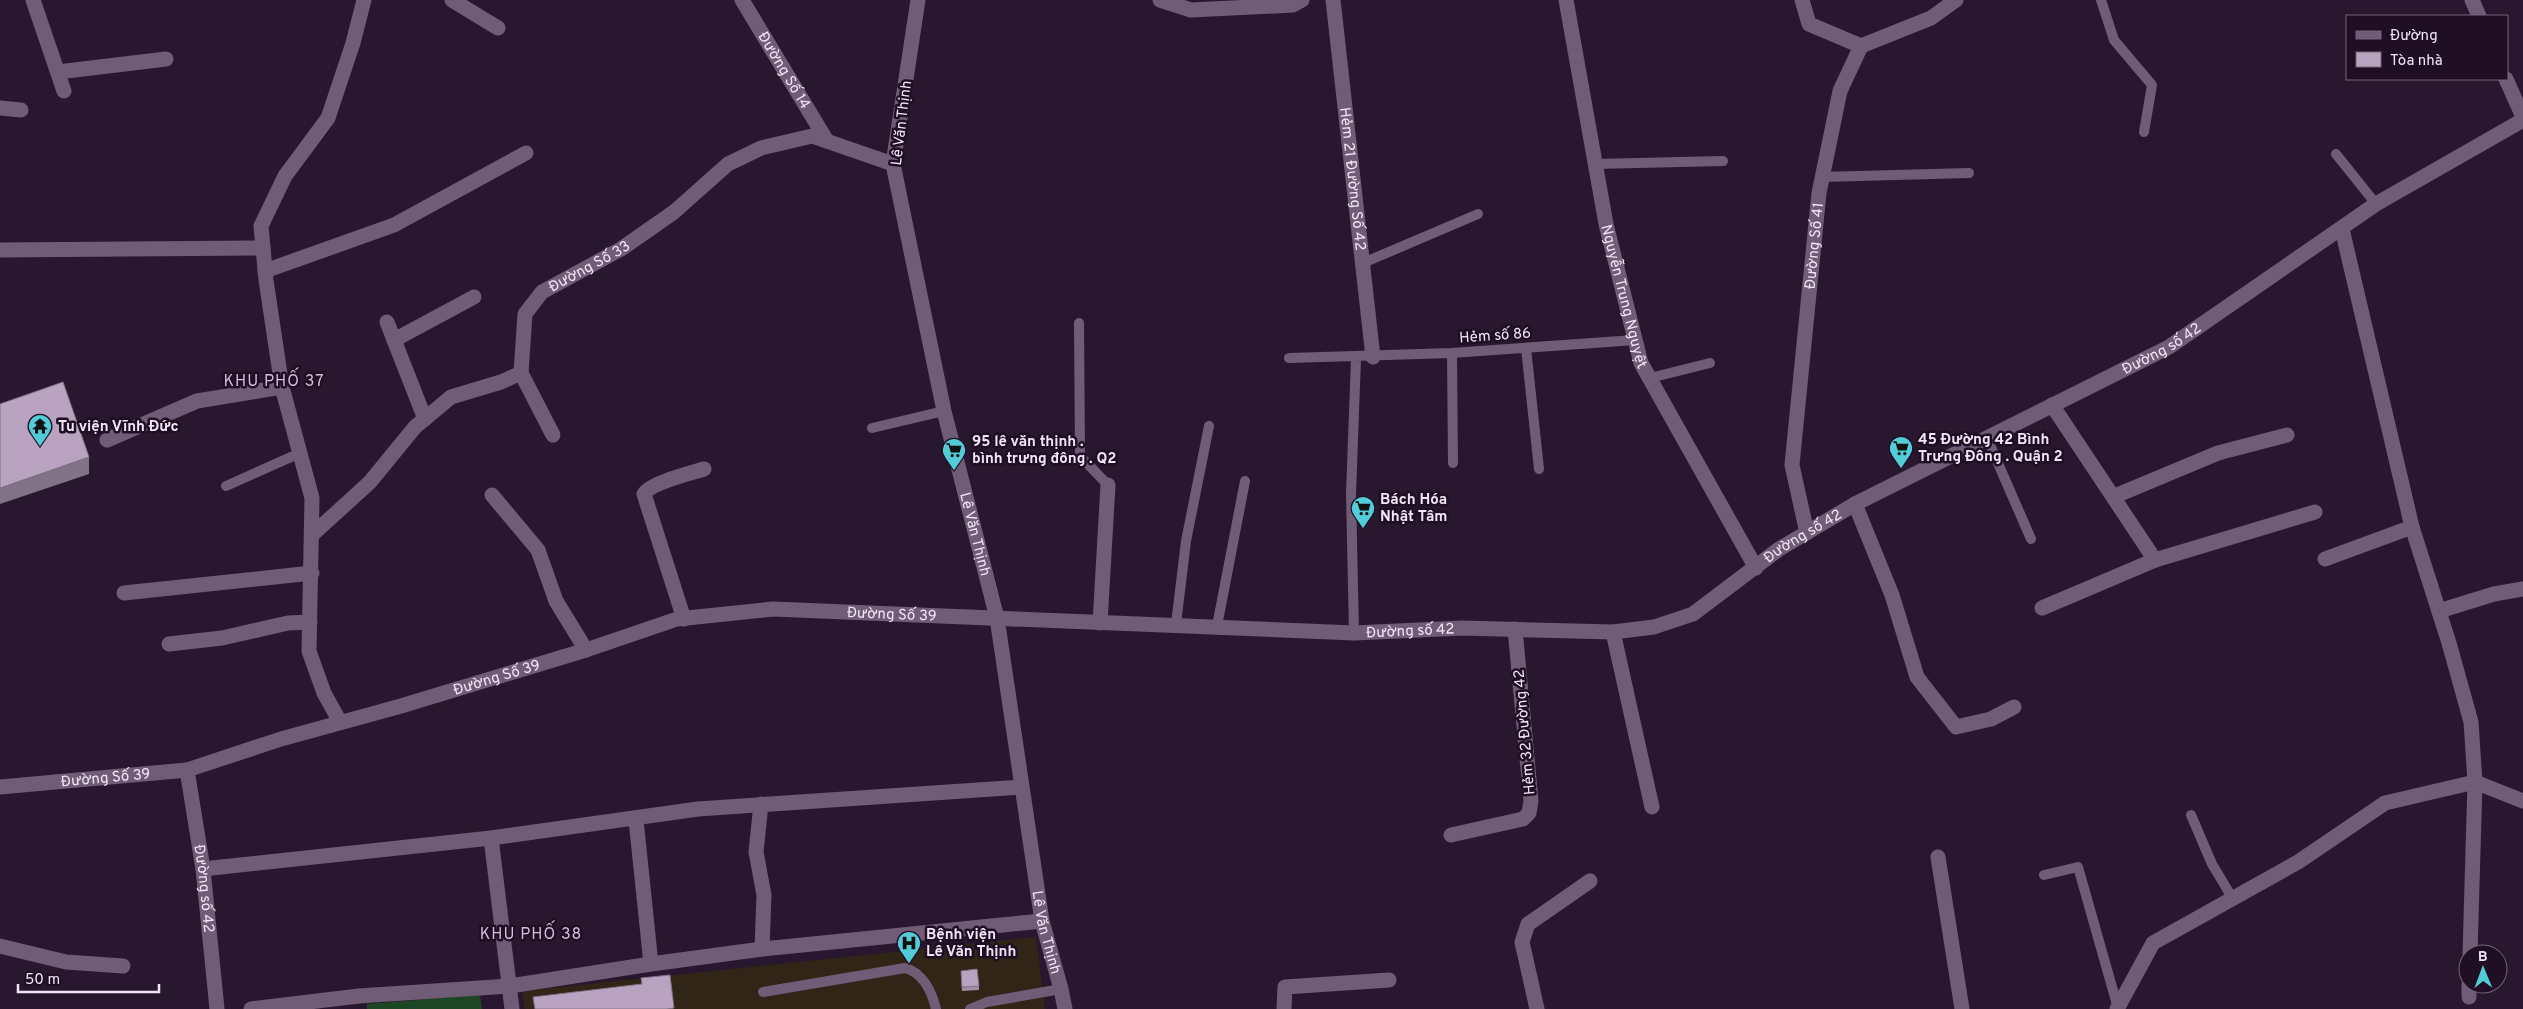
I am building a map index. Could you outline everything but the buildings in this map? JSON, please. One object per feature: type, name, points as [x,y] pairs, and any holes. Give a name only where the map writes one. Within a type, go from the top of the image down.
[{"type":"street","points":[[33,0],[64,91]]},
{"type":"street","points":[[340,722],[324,693],[309,651],[313,534],[312,498],[282,387],[265,271],[261,226],[286,176],[328,118],[353,43],[364,0]]},
{"type":"street","points":[[452,0],[498,28]]},
{"type":"street","name":"Đường Số 14","points":[[742,0],[827,141]]},
{"type":"street","name":"Lê Văn Thịnh","points":[[918,0],[893,164],[944,411],[997,618],[1042,921],[1065,1009]]},
{"type":"street","points":[[1160,0],[1191,10],[1207,5],[1293,5],[1302,0]]},
{"type":"street","name":"Hẻm 21 Đường Số 42","points":[[1334,0],[1373,357]]},
{"type":"street","name":"Nguyễn Trung Nguyệt","points":[[1566,0],[1606,224],[1641,362],[1756,568]]},
{"type":"street","points":[[1802,0],[1810,24],[1861,46],[1931,18],[1956,0]]},
{"type":"street","points":[[2472,0],[2479,15]]},
{"type":"street","name":"Đường Số 41","points":[[1806,533],[1792,464],[1822,177],[1840,91],[1861,46]]},
{"type":"street","points":[[58,72],[166,59]]},
{"type":"street","points":[[2506,80],[2523,119]]},
{"type":"street","points":[[0,108],[21,110]]},
{"type":"street","name":"Đường số 42","points":[[997,618],[1100,623],[1176,624],[1354,633],[1462,628],[1613,632],[1654,627],[1693,614],[1779,549],[1855,504],[2169,347],[2376,204],[2523,119]]},
{"type":"street","name":"Đường Số 33","points":[[521,373],[526,314],[542,292],[621,249],[674,212],[728,164],[761,148],[812,136],[893,164]]},
{"type":"street","points":[[265,271],[394,225],[526,153]]},
{"type":"street","points":[[2342,229],[2412,527],[2471,722],[2475,782],[2470,944]]},
{"type":"street","points":[[0,250],[263,248]]},
{"type":"street","points":[[394,340],[474,297]]},
{"type":"street","points":[[386,322],[425,419]]},
{"type":"street","points":[[313,534],[370,482],[415,427],[451,397],[521,373],[553,435]]},
{"type":"street","points":[[107,440],[196,401],[282,387]]},
{"type":"street","points":[[2052,405],[2115,496],[2155,560]]},
{"type":"street","points":[[2115,496],[2218,453],[2287,435]]},
{"type":"street","points":[[684,619],[644,494],[646,490],[655,486],[704,469]]},
{"type":"street","points":[[1100,623],[1108,485]]},
{"type":"street","points":[[492,495],[538,550],[556,601],[586,650]]},
{"type":"street","points":[[1855,504],[1892,595],[1917,677],[1956,727],[1991,719],[2014,707]]},
{"type":"street","points":[[2042,608],[2155,560],[2315,512]]},
{"type":"street","points":[[2326,559],[2412,527]]},
{"type":"street","points":[[124,593],[312,573]]},
{"type":"street","points":[[2439,612],[2494,594],[2523,589]]},
{"type":"street","name":"Đường Số 39","points":[[0,787],[187,770],[684,619],[773,609],[997,618]]},
{"type":"street","points":[[169,644],[222,638],[288,623],[310,622]]},
{"type":"street","name":"Hẻm 32 Đường 42","points":[[1451,836],[1523,819],[1529,813],[1531,800],[1515,629]]},
{"type":"street","points":[[1613,632],[1652,806]]},
{"type":"street","name":"Đường số 42","points":[[187,770],[203,869],[217,1009]]},
{"type":"street","points":[[2118,1008],[2152,943],[2298,862],[2384,803],[2475,782],[2523,801]]},
{"type":"street","points":[[203,869],[491,838],[636,820],[698,809],[1021,788]]},
{"type":"street","points":[[761,804],[756,852],[764,895],[762,949]]},
{"type":"street","points":[[636,820],[651,964]]},
{"type":"street","points":[[491,838],[512,1009]]},
{"type":"street","points":[[1938,857],[1962,1009]]},
{"type":"street","points":[[1537,1009],[1522,942],[1528,924],[1590,881]]},
{"type":"street","points":[[251,1009],[359,1003],[510,986],[762,949],[1042,921]]},
{"type":"street","points":[[0,946],[66,962],[123,966]]},
{"type":"street","points":[[1284,1009],[1284,986],[1389,980]]},
{"type":"lane","points":[[2101,0],[2114,40],[2152,85],[2144,132]]},
{"type":"lane","points":[[2336,154],[2376,204]]},
{"type":"lane","points":[[1595,164],[1723,161]]},
{"type":"lane","points":[[1822,177],[1969,173]]},
{"type":"lane","points":[[1363,263],[1478,214]]},
{"type":"lane","points":[[1079,322],[1080,456],[1108,485]]},
{"type":"lane","name":"Hẻm số 86","points":[[1289,358],[1356,358],[1635,340]]},
{"type":"lane","points":[[1526,348],[1539,469]]},
{"type":"lane","points":[[1452,353],[1453,463]]},
{"type":"lane","points":[[1354,633],[1351,494],[1356,358]]},
{"type":"lane","points":[[1650,378],[1710,363]]},
{"type":"lane","points":[[872,428],[944,411]]},
{"type":"lane","points":[[1176,624],[1186,541],[1209,426]]},
{"type":"lane","points":[[1987,438],[2031,539]]},
{"type":"lane","points":[[226,486],[300,453]]},
{"type":"lane","points":[[1217,626],[1245,481]]},
{"type":"lane","points":[[2191,815],[2212,864],[2233,898]]},
{"type":"lane","points":[[2044,875],[2078,867],[2118,1008]]},
{"type":"lane","points":[[763,992],[905,968],[913,970],[926,983],[936,1009]]},
{"type":"lane","points":[[970,1009],[986,1002],[1061,988]]},
{"type":"shaded area","name":"Bệnh viện Lê Văn Thịnh","points":[[1036,937],[1045,1009],[525,1009],[522,991]]},
{"type":"green space","points":[[480,995],[482,1009],[367,1009],[367,1004]]},
{"type":"place","name":"Tu viện Vĩnh Đức","points":[[40,447]]},
{"type":"place","name":"45 Đường 42 Bình Trưng Đông . Quận 2","points":[[1901,469]]},
{"type":"place","name":"95 lê văn thịnh . bình trưng đông . Q2","points":[[954,471]]},
{"type":"place","name":"Bách Hóa Nhật Tâm","points":[[1363,529]]},
{"type":"place","name":"Bệnh viện Lê Văn Thịnh","points":[[909,964]]},
{"type":"district","name":"KHU PHỐ 37","points":[[274,380]]},
{"type":"district","name":"KHU PHỐ 38","points":[[531,933]]}]
